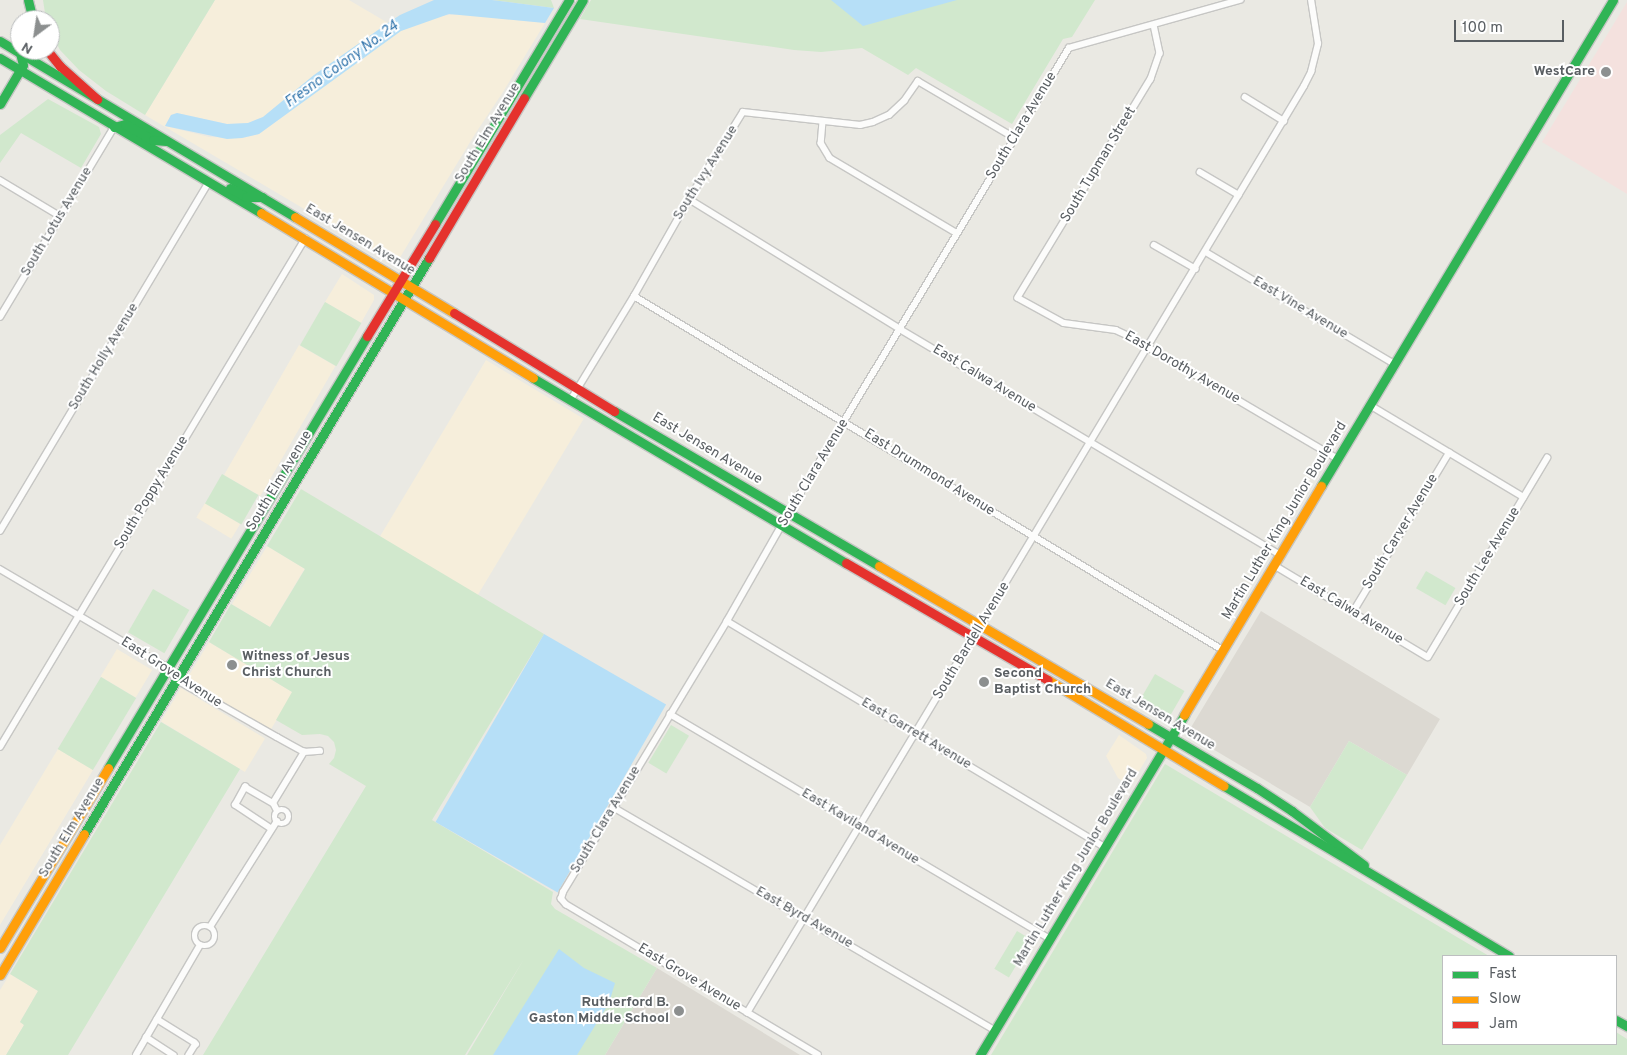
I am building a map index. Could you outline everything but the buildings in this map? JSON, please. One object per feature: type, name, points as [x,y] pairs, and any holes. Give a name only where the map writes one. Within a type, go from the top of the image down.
[{"type":"main road","name":"South Elm Avenue","points":[[0,975],[583,0]]},
{"type":"main road","name":"Martin Luther King Junior Boulevard","points":[[980,1055],[1612,0]]},
{"type":"main road","name":"South Elm Avenue","points":[[0,948],[567,1]]},
{"type":"main road","name":"East Jensen Avenue","points":[[0,58],[393,291],[570,401],[974,638],[1507,955]]},
{"type":"main road","points":[[0,104],[22,70],[22,60]]},
{"type":"main road","name":"East Jensen Avenue","points":[[32,60],[412,287],[577,389],[1171,737],[1292,811],[1394,888]]},
{"type":"main road","points":[[56,60],[97,98]]},
{"type":"main road","points":[[114,127],[125,124],[153,140],[169,141]]},
{"type":"main road","points":[[209,182],[221,182],[246,197],[262,197]]},
{"type":"street","points":[[1154,25],[1240,0]]},
{"type":"street","name":"South Bardell Avenue","points":[[747,1013],[1284,121],[1311,72],[1316,58],[1318,44],[1311,0]]},
{"type":"street","points":[[567,1],[578,8]]},
{"type":"street","name":"South Clara Avenue","points":[[561,899],[563,892],[613,807],[728,621],[788,514],[1069,48],[1154,25]]},
{"type":"street","name":"South Tupman Street","points":[[1018,298],[1152,79],[1160,53],[1154,25]]},
{"type":"street","name":"South Ivy Avenue","points":[[570,401],[634,296],[689,199],[743,112],[860,125],[882,119],[904,101],[918,81],[1014,138]]},
{"type":"street","points":[[1245,97],[1284,121]]},
{"type":"street","points":[[823,122],[821,143],[830,158],[957,233]]},
{"type":"street","name":"South Lotus Avenue","points":[[0,317],[114,127]]},
{"type":"street","points":[[1200,172],[1239,195]]},
{"type":"street","points":[[0,180],[60,216]]},
{"type":"street","name":"South Holly Avenue","points":[[0,531],[209,182]]},
{"type":"street","name":"East Calwa Avenue","points":[[689,199],[900,328],[1280,555]]},
{"type":"street","name":"South Poppy Avenue","points":[[0,747],[305,239]]},
{"type":"street","points":[[1154,245],[1196,269]]},
{"type":"street","name":"East Vine Avenue","points":[[1206,252],[1394,364]]},
{"type":"street","name":"East Drummond Avenue","points":[[634,296],[845,421],[917,467],[1223,650]]},
{"type":"street","name":"East Dorothy Avenue","points":[[1018,298],[1064,323],[1116,330],[1149,347],[1338,459]]},
{"type":"street","points":[[1370,405],[1524,497]]},
{"type":"street","name":"South Carver Avenue","points":[[1354,612],[1449,452]]},
{"type":"street","name":"South Lee Avenue","points":[[1428,657],[1547,458]]},
{"type":"street","name":"East Calwa Avenue","points":[[1274,565],[1428,657]]},
{"type":"street","name":"East Grove Avenue","points":[[0,569],[168,668],[177,680],[304,752]]},
{"type":"street","name":"East Garrett Avenue","points":[[728,621],[1105,847]]},
{"type":"street","name":"East Kaviland Avenue","points":[[670,714],[1050,939]]},
{"type":"street","points":[[273,803],[304,752],[320,751]]},
{"type":"street","points":[[210,927],[276,822],[275,815],[277,811],[273,803],[245,787],[235,805],[271,828]]},
{"type":"street","name":"East Byrd Avenue","points":[[613,807],[995,1030]]},
{"type":"street","points":[[276,822],[283,824],[289,817],[286,811],[277,811]]},
{"type":"street","name":"East Grove Avenue","points":[[561,899],[566,905],[818,1055]]},
{"type":"street","points":[[204,926],[210,927],[215,932],[213,943],[207,946],[200,945],[196,940],[196,931],[204,926]]},
{"type":"street","points":[[136,1055],[200,945]]},
{"type":"street","points":[[157,1019],[196,1044],[188,1055]]},
{"type":"street","points":[[146,1037],[174,1055]]},
{"type":"shaded area","points":[[215,0],[349,0],[388,23],[314,75],[263,117],[248,123],[227,124],[177,113],[171,115],[165,126],[209,137],[242,138],[259,134],[400,31],[437,16],[463,14],[545,23],[399,259],[394,262],[145,115]]},
{"type":"shaded area","name":"WestCare","points":[[1627,2],[1627,194],[1542,142]]},
{"type":"shaded area","points":[[342,274],[374,295],[374,300],[361,323],[325,302]]},
{"type":"shaded area","points":[[299,345],[335,366],[260,496],[224,475]]},
{"type":"shaded area","points":[[486,360],[584,419],[478,595],[380,537]]},
{"type":"shaded area","points":[[205,503],[240,524],[231,539],[196,518]]},
{"type":"shaded area","points":[[267,546],[305,569],[270,627],[232,604]]},
{"type":"shaded area","points":[[1261,611],[1440,719],[1407,775],[1349,741],[1310,807],[1191,736],[1190,729]]},
{"type":"shaded area","points":[[209,642],[293,692],[270,730],[186,680]]},
{"type":"shaded area","points":[[117,649],[152,670],[136,698],[101,676]]},
{"type":"shaded area","points":[[181,688],[265,738],[245,772],[161,721]]},
{"type":"shaded area","points":[[1119,735],[1146,754],[1147,758],[1130,786],[1118,778],[1106,756]]},
{"type":"shaded area","points":[[58,749],[93,770],[0,925],[0,845]]},
{"type":"shaded area","name":"Rutherford B. Gaston Middle School","points":[[657,968],[800,1055],[605,1055]]},
{"type":"shaded area","points":[[10,974],[38,991],[20,1022],[24,1025],[6,1055],[0,1055],[0,990]]},
{"type":"green space","points":[[43,0],[215,0],[145,115],[106,91],[79,70],[60,50],[60,10],[44,10]]},
{"type":"green space","points":[[492,0],[551,0],[554,8]]},
{"type":"green space","points":[[591,0],[1095,0],[1072,37],[1063,39],[1012,124],[916,68],[908,75],[862,48],[821,52],[794,50],[580,19]]},
{"type":"green space","points":[[48,99],[99,127],[101,134],[81,168],[21,133],[0,163],[0,135]]},
{"type":"green space","points":[[325,302],[361,323],[336,366],[300,345]]},
{"type":"green space","points":[[222,474],[258,495],[241,524],[205,503]]},
{"type":"green space","points":[[301,489],[544,634],[432,820],[553,892],[551,904],[555,909],[657,968],[605,1055],[467,1055],[524,959],[465,1055],[203,1055],[366,786],[329,764],[334,758],[336,750],[334,742],[328,736],[320,734],[302,735],[276,720],[292,692],[209,642],[231,604],[270,627],[305,569],[267,546]]},
{"type":"green space","points":[[1426,571],[1455,588],[1445,605],[1416,588]]},
{"type":"green space","points":[[153,589],[189,610],[164,653],[128,632]]},
{"type":"green space","points":[[1155,674],[1184,691],[1167,721],[1138,704]]},
{"type":"green space","points":[[101,677],[136,698],[93,770],[58,749]]},
{"type":"green space","points":[[161,722],[240,769],[68,1055],[6,1055],[24,1025],[20,1022],[38,991],[10,974]]},
{"type":"green space","points":[[671,725],[689,736],[666,774],[648,763]]},
{"type":"green space","points":[[1349,741],[1407,775],[1362,850],[1325,828],[1310,807]]},
{"type":"green space","points":[[1165,764],[1487,955],[1442,955],[1442,1045],[1617,1045],[1617,1033],[1627,1039],[1627,1055],[991,1055]]},
{"type":"green space","points":[[1017,931],[1032,940],[1009,977],[994,969]]},
{"type":"water","name":"Fresno Colony No. 24","points":[[434,0],[492,0],[554,8],[545,23],[449,14],[401,31],[259,134],[227,139],[165,126],[171,115],[177,113],[227,124],[248,123],[263,117],[314,75],[388,23],[400,15]]},
{"type":"water","points":[[831,0],[957,0],[863,26]]},
{"type":"water","points":[[544,634],[666,704],[558,892],[436,822]]},
{"type":"water","points":[[559,949],[584,968],[615,983],[609,1003],[577,1055],[493,1055]]},
{"type":"traffic: fast","points":[[28,0],[30,10]]},
{"type":"traffic: fast","points":[[435,224],[569,0]]},
{"type":"traffic: fast","points":[[524,98],[583,0]]},
{"type":"traffic: fast","points":[[1321,486],[1613,0]]},
{"type":"traffic: fast","points":[[0,41],[10,47]]},
{"type":"traffic: fast","points":[[0,58],[261,213]]},
{"type":"traffic: fast","points":[[0,104],[23,65],[22,60]]},
{"type":"traffic: fast","points":[[32,60],[295,217]]},
{"type":"traffic: fast","points":[[114,127],[125,124],[153,140],[166,141]]},
{"type":"traffic: fast","points":[[230,188],[246,197],[262,197]]},
{"type":"traffic: fast","points":[[84,834],[429,258]]},
{"type":"traffic: fast","points":[[108,768],[367,336]]},
{"type":"traffic: fast","points":[[533,378],[846,563]]},
{"type":"traffic: fast","points":[[614,411],[879,566]]},
{"type":"traffic: fast","points":[[980,1055],[1184,715]]},
{"type":"traffic: fast","points":[[1148,724],[1257,788],[1292,811],[1364,865]]},
{"type":"traffic: fast","points":[[1224,786],[1507,955]]},
{"type":"traffic: fast","points":[[1617,1021],[1627,1026]]},
{"type":"traffic: slow","points":[[261,213],[533,378]]},
{"type":"traffic: slow","points":[[295,217],[454,313]]},
{"type":"traffic: slow","points":[[1184,715],[1321,486]]},
{"type":"traffic: slow","points":[[879,566],[1148,724]]},
{"type":"traffic: slow","points":[[1048,680],[1224,786]]},
{"type":"traffic: slow","points":[[0,948],[108,768]]},
{"type":"traffic: slow","points":[[0,975],[84,834]]},
{"type":"traffic: jam","points":[[55,60],[97,99]]},
{"type":"traffic: jam","points":[[429,258],[524,98]]},
{"type":"traffic: jam","points":[[367,336],[435,224]]},
{"type":"traffic: jam","points":[[454,313],[614,411]]},
{"type":"traffic: jam","points":[[846,563],[1048,680]]},
{"type":"place","name":"WestCare","points":[[1606,72]]},
{"type":"place","name":"Witness of Jesus Christ Church","points":[[232,665]]},
{"type":"place","name":"Second Baptist Church","points":[[984,682]]},
{"type":"place","name":"Rutherford B. Gaston Middle School","points":[[679,1011]]}]
